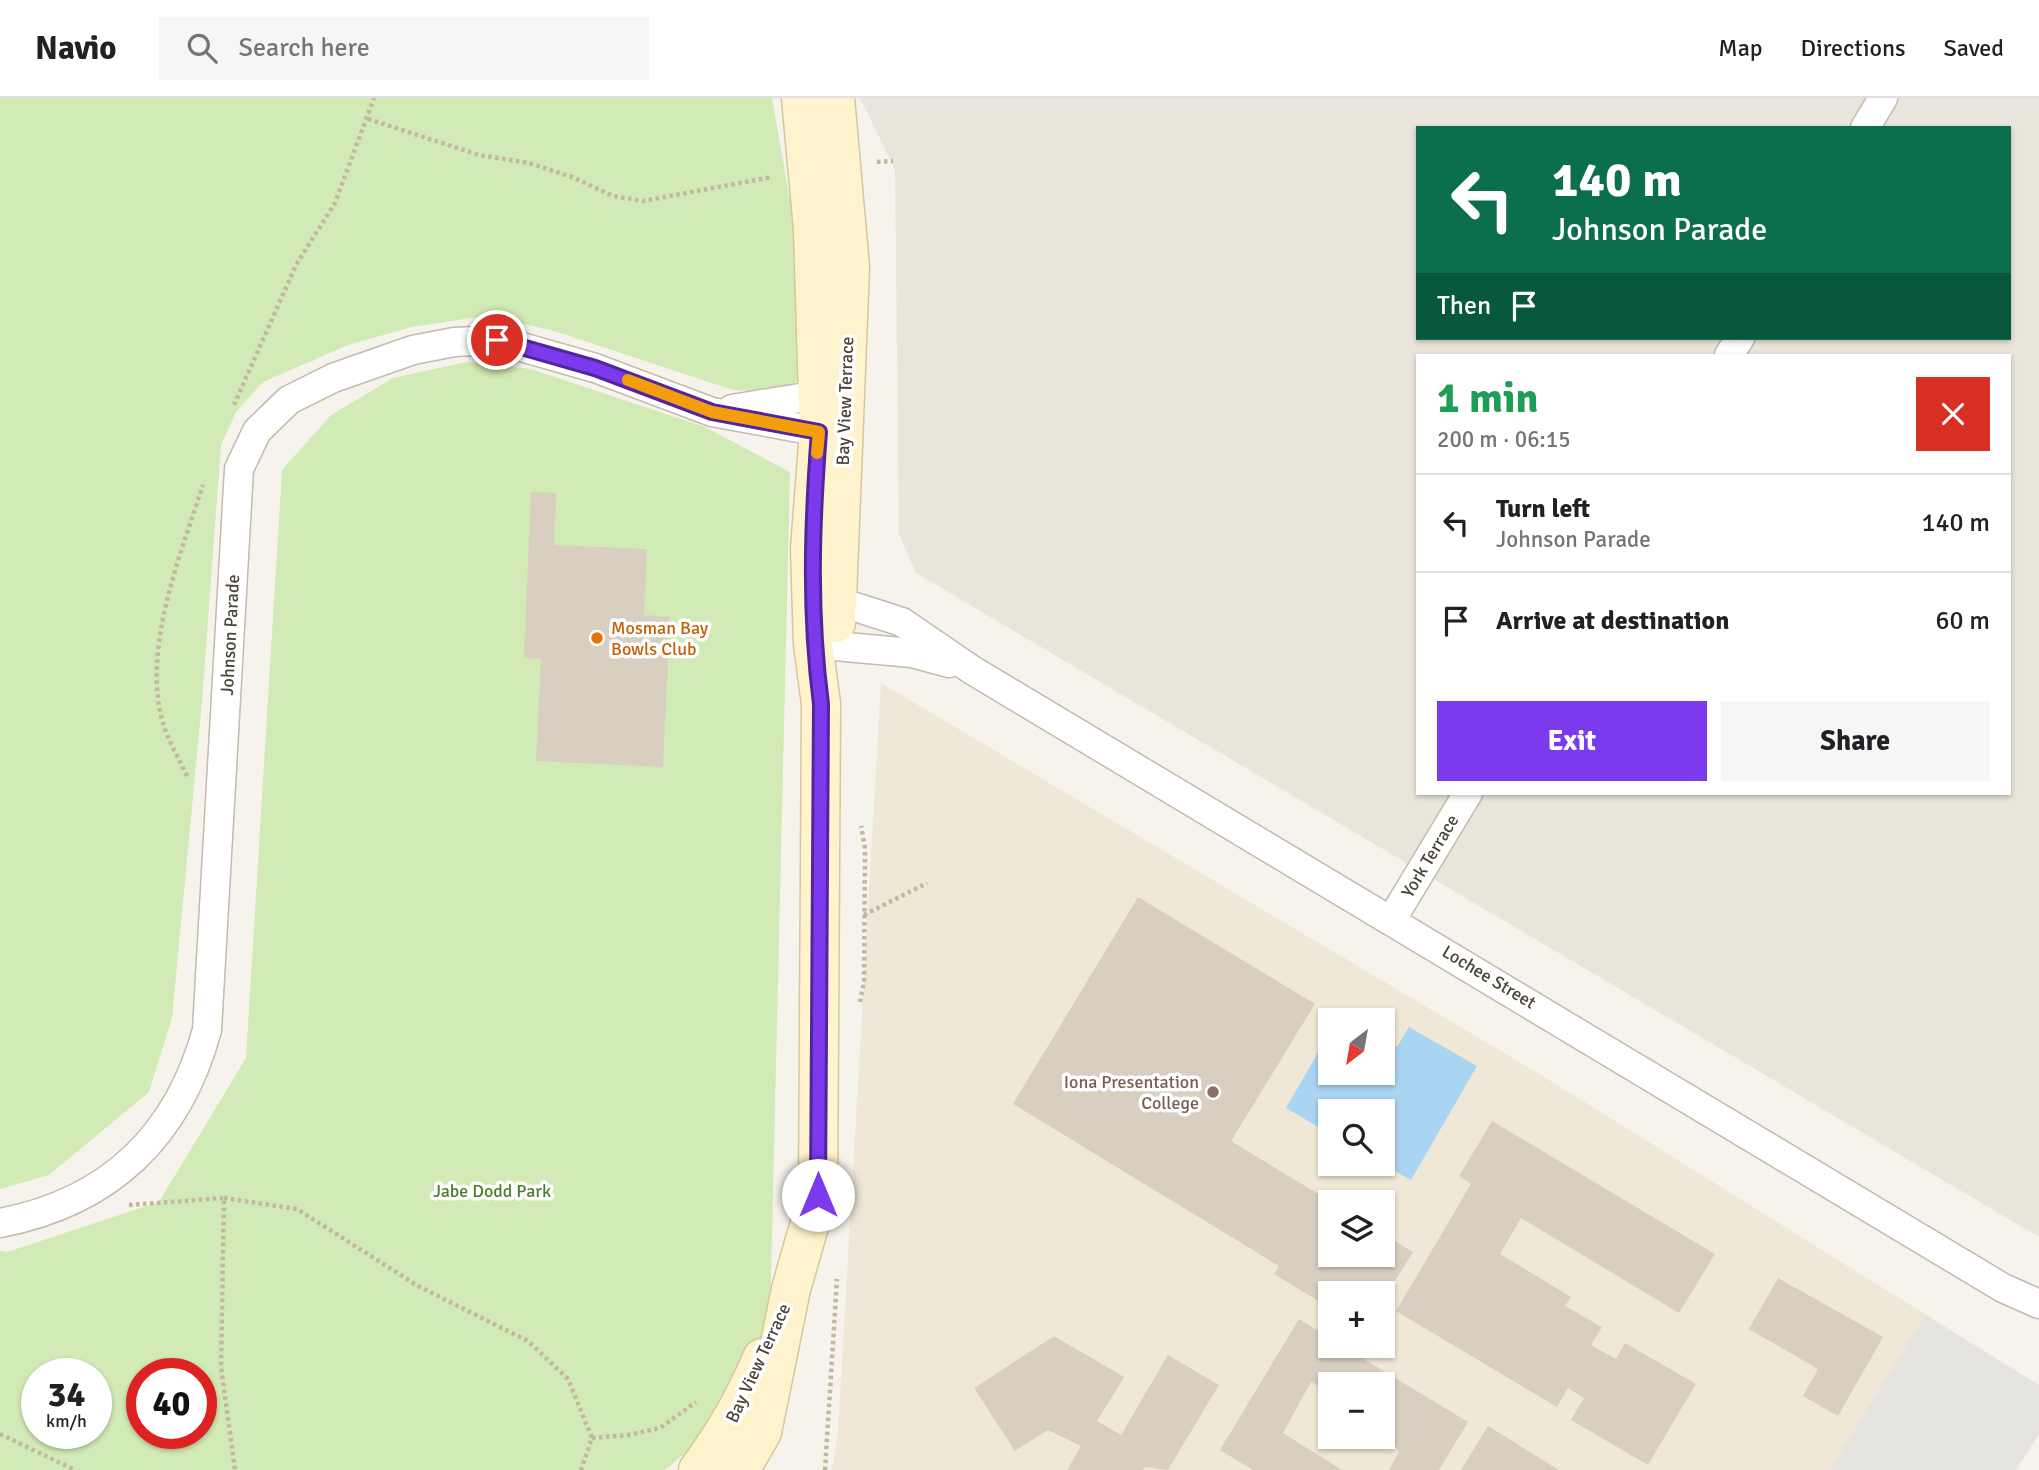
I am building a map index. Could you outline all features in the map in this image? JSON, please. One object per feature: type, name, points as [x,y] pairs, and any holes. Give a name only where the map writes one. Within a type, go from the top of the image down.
[{"type":"street","points":[[1866,126],[1883,98]]},
{"type":"street","name":"Bay View Terrace","points":[[740,1470],[762,1433],[791,1289],[818,1195],[824,597],[810,548],[831,415],[813,229],[824,168],[817,102]]},
{"type":"street","name":"Johnson Parade","points":[[0,1223],[68,1204],[128,1167],[156,1138],[197,1069],[208,1030],[239,469],[257,431],[289,400],[333,377],[413,350],[454,342],[497,340],[595,368],[712,412],[831,415]]},
{"type":"street","name":"Lochee Street","points":[[824,597],[902,622],[972,670],[1392,919],[2003,1288],[2039,1304]]},
{"type":"street","name":"Lochee Street","points":[[824,645],[912,653],[972,670]]},
{"type":"street","name":"York Terrace","points":[[1392,919],[1467,795]]},
{"type":"street","name":"Lochee Street","points":[[2003,1288],[2039,1321]]},
{"type":"street","name":"Bay View Terrace","points":[[698,1470],[721,1440],[749,1390],[791,1289]]},
{"type":"path","points":[[368,119],[479,155],[529,163],[572,177],[613,197],[643,201],[824,168],[893,161]]},
{"type":"path","points":[[864,915],[927,883]]},
{"type":"path","points":[[115,1206],[224,1198],[297,1209],[418,1286],[528,1341],[568,1379],[592,1438],[581,1470]]},
{"type":"path","points":[[224,1198],[221,1367],[235,1470]]},
{"type":"path","points":[[592,1438],[628,1435],[660,1428]]},
{"type":"path","points":[[0,1434],[75,1470]]},
{"type":"shaded area","points":[[860,98],[2039,98],[2039,1237],[916,573],[899,534],[895,169]]},
{"type":"shaded area","name":"Iona Presentation College","points":[[881,683],[1536,1072],[2039,1385],[2039,1434],[2016,1470],[832,1470],[838,1431]]},
{"type":"shaded area","points":[[1925,1315],[2039,1385],[2039,1434],[2016,1470],[1830,1470]]},
{"type":"green space","points":[[0,98],[772,98],[792,213],[806,353],[804,378],[777,392],[733,390],[551,330],[484,316],[412,327],[348,345],[263,382],[236,412],[221,445],[202,701],[172,1018],[149,1092],[49,1175],[0,1189]]},
{"type":"green space","name":"Jabe Dodd Park","points":[[466,362],[531,369],[705,427],[790,472],[770,1321],[728,1417],[665,1470],[0,1470],[0,1251],[7,1252],[159,1202],[246,1058],[282,470],[331,415],[393,378]]},
{"type":"water","points":[[1409,1027],[1477,1066],[1411,1180],[1395,1171],[1395,1099],[1318,1099],[1318,1127],[1286,1108],[1318,1053],[1318,1085],[1395,1085],[1395,1046],[1397,1047]]},
{"type":"building","name":"Mosman Bay Bowls Club","points":[[531,492],[556,493],[554,545],[647,549],[644,615],[670,617],[663,767],[536,761],[541,659],[524,658]]},
{"type":"building","points":[[1138,897],[1315,1004],[1231,1141],[1318,1194],[1318,1267],[1395,1267],[1395,1241],[1413,1252],[1395,1281],[1318,1281],[1318,1301],[1274,1274],[1279,1266],[1013,1104]]},
{"type":"building","points":[[1492,1121],[1715,1254],[1679,1313],[1521,1218],[1500,1254],[1571,1297],[1565,1306],[1602,1327],[1591,1345],[1616,1359],[1625,1343],[1696,1384],[1648,1465],[1571,1420],[1584,1398],[1568,1388],[1557,1407],[1396,1311],[1471,1184],[1459,1176]]},
{"type":"building","points":[[1778,1278],[1883,1337],[1838,1416],[1803,1396],[1818,1369],[1749,1329]]},
{"type":"building","points":[[1299,1319],[1318,1331],[1318,1358],[1362,1358],[1385,1372],[1318,1372],[1318,1386],[1311,1382],[1283,1433],[1342,1470],[1253,1470],[1220,1450]]},
{"type":"building","points":[[1054,1336],[1124,1377],[1097,1421],[1121,1435],[1168,1355],[1219,1385],[1168,1470],[1145,1467],[1143,1470],[1067,1470],[1081,1446],[1048,1430],[1015,1451],[974,1388]]},
{"type":"building","points":[[1395,1378],[1468,1422],[1439,1470],[1389,1470],[1399,1452],[1395,1445]]},
{"type":"building","points":[[1488,1426],[1559,1470],[1461,1470]]},
{"type":"slow traffic","points":[[628,380],[712,412],[819,432],[817,453]]},
{"type":"place","name":"Mosman Bay Bowls Club","points":[[597,638]]},
{"type":"place","name":"Iona Presentation College","points":[[1213,1092]]},
{"type":"route","points":[[497,340],[595,368],[712,412],[819,432],[810,548],[813,644],[821,704],[818,1195]]}]
